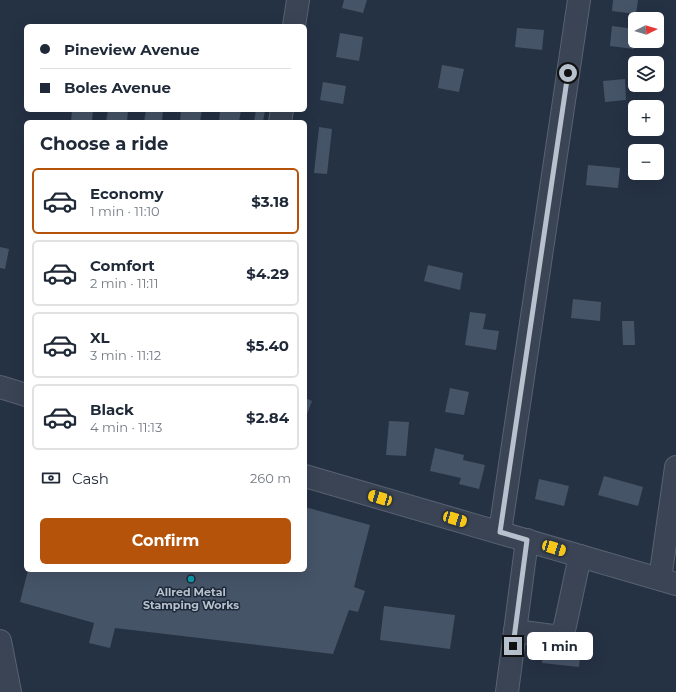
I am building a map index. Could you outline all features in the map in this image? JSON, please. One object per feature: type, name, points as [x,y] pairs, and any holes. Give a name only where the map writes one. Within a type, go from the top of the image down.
[{"type":"street","points":[[294,24],[298,0]]},
{"type":"street","points":[[500,532],[579,0]]},
{"type":"street","points":[[0,387],[24,394]]},
{"type":"street","points":[[307,477],[668,582],[676,467]]},
{"type":"street","points":[[507,692],[527,540]]},
{"type":"street","points":[[515,631],[553,636],[561,634],[565,626],[580,556]]},
{"type":"street","points":[[0,641],[10,692]]},
{"type":"building","points":[[344,0],[367,0],[363,13],[342,8]]},
{"type":"building","points":[[613,0],[638,0],[636,12],[628,13],[612,11]]},
{"type":"building","points":[[612,26],[628,28],[628,48],[634,49],[610,46]]},
{"type":"building","points":[[517,28],[544,30],[542,50],[515,47]]},
{"type":"building","points":[[340,33],[363,37],[359,61],[336,57]]},
{"type":"building","points":[[442,65],[464,69],[459,92],[438,88]]},
{"type":"building","points":[[625,79],[626,100],[605,102],[603,81]]},
{"type":"building","points":[[323,82],[346,86],[343,104],[320,100]]},
{"type":"building","points":[[72,112],[93,112],[92,120],[71,120]]},
{"type":"building","points":[[108,112],[128,112],[127,120],[106,120]]},
{"type":"building","points":[[146,112],[163,112],[162,120],[144,120]]},
{"type":"building","points":[[181,112],[202,112],[200,120],[180,120]]},
{"type":"building","points":[[220,112],[241,112],[239,120],[219,120]]},
{"type":"building","points":[[256,112],[265,112],[263,120],[254,120]]},
{"type":"building","points":[[319,127],[332,129],[327,174],[314,173]]},
{"type":"building","points":[[588,165],[620,168],[618,188],[586,185]]},
{"type":"building","points":[[0,247],[9,249],[5,269],[0,268]]},
{"type":"building","points":[[428,265],[463,273],[460,290],[424,281]]},
{"type":"building","points":[[573,299],[601,302],[600,321],[571,318]]},
{"type":"building","points":[[470,312],[486,314],[483,329],[499,331],[496,350],[465,345]]},
{"type":"building","points":[[622,321],[634,321],[635,345],[623,345]]},
{"type":"building","points":[[450,388],[469,392],[464,415],[445,412]]},
{"type":"building","points":[[307,399],[312,401],[307,414]]},
{"type":"building","points":[[389,421],[409,422],[406,456],[386,455]]},
{"type":"building","points":[[435,448],[464,455],[463,460],[485,465],[479,489],[459,484],[461,478],[430,471]]},
{"type":"building","points":[[604,476],[643,487],[638,506],[598,495]]},
{"type":"building","points":[[539,479],[569,486],[564,506],[535,499]]},
{"type":"building","name":"Allred Metal Stamping Works","points":[[307,508],[370,525],[354,587],[365,591],[358,612],[349,610],[333,654],[115,628],[110,648],[89,643],[94,623],[20,602],[28,572],[307,572]]},
{"type":"building","points":[[384,606],[455,615],[450,649],[380,640]]},
{"type":"building","points":[[544,641],[581,645],[579,667],[542,663]]},
{"type":"place","name":"Allred Metal Stamping Works","points":[[191,579]]},
{"type":"route","points":[[513,646],[527,540],[500,532],[568,73]]}]
